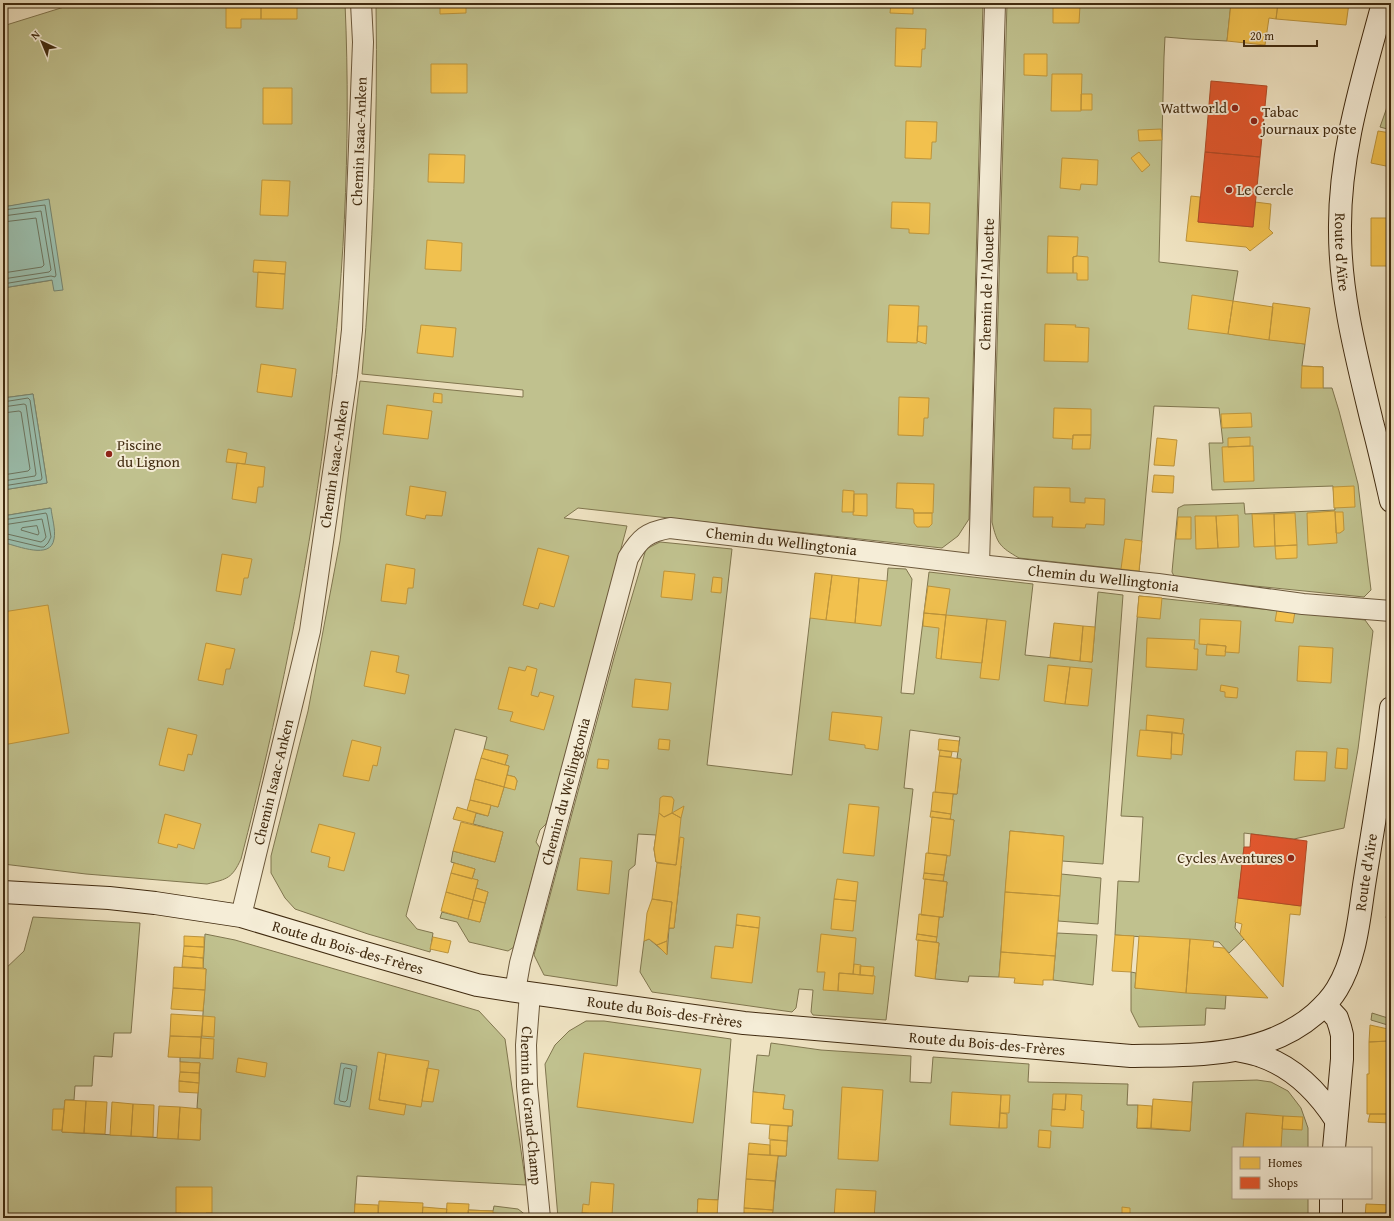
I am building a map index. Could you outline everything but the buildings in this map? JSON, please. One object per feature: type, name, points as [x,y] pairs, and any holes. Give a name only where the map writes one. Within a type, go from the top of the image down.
[{"type":"street","name":"Chemin Isaac-Anken","points":[[241,916],[310,631],[347,376],[352,330],[364,42],[361,3]]},
{"type":"street","name":"Chemin de l'Alouette","points":[[979,565],[995,3]]},
{"type":"street","name":"Route d'Aïre","points":[[1383,3],[1352,119],[1342,189],[1340,231],[1345,298],[1357,363],[1391,501]]},
{"type":"street","name":"Chemin du Wellingtonia","points":[[523,992],[520,963],[628,558],[636,546],[646,536],[656,530],[670,528],[979,565],[1158,584],[1303,604],[1391,611]]},
{"type":"street","name":"Route d'Aïre","points":[[1325,1005],[1337,990],[1356,939],[1391,708]]},
{"type":"street","name":"Route du Bois-des-Frères","points":[[3,892],[125,900],[199,908],[241,916],[470,983],[523,992],[744,1023],[1124,1055],[1185,1055],[1236,1049],[1257,1045],[1278,1038],[1308,1020],[1325,1005]]},
{"type":"street","name":"Chemin du Grand-Champ","points":[[523,992],[527,1086],[540,1218]]},
{"type":"street","points":[[1325,1005],[1337,1018],[1342,1035],[1342,1059],[1334,1147]]},
{"type":"street","points":[[1236,1049],[1262,1056],[1295,1074],[1326,1104],[1336,1120]]},
{"type":"street","points":[[1331,1199],[1331,1218]]},
{"type":"green space","points":[[77,3],[345,3],[347,111],[344,219],[337,327],[325,435],[309,542],[267,754],[241,859],[235,870],[228,877],[220,881],[207,884],[86,874],[3,864],[3,533],[5,543],[50,508],[3,516],[3,490],[47,483],[33,394],[3,398],[3,288],[53,280],[49,200],[3,207],[3,26]]},
{"type":"green space","points":[[376,3],[983,3],[969,519],[958,536],[942,548],[578,508],[564,518],[627,526],[554,800],[546,824],[540,830],[536,842],[540,848],[514,947],[508,951],[469,942],[457,922],[440,918],[442,912],[480,922],[488,892],[476,888],[478,880],[472,879],[475,869],[451,862],[453,851],[495,862],[503,832],[473,824],[476,813],[488,816],[491,805],[498,807],[504,787],[515,789],[517,781],[515,777],[507,775],[509,766],[505,765],[508,755],[484,749],[487,737],[455,729],[406,916],[417,929],[433,933],[430,952],[368,934],[295,909],[285,898],[271,873],[271,856],[308,711],[340,541],[360,381],[523,397],[523,390],[362,374],[374,188]]},
{"type":"green space","points":[[1007,3],[1231,3],[1227,41],[1165,37],[1159,262],[1238,271],[1229,334],[1305,344],[1302,366],[1323,367],[1323,388],[1332,388],[1358,484],[1371,590],[1364,597],[1175,578],[1172,572],[1178,508],[1184,505],[1244,503],[1245,514],[1335,510],[1333,486],[1212,490],[1209,443],[1223,443],[1219,408],[1154,406],[1139,571],[1019,558],[1007,551],[1000,544],[992,522]]},
{"type":"green space","points":[[1386,110],[1391,112],[1391,130],[1380,127]]},
{"type":"green space","points":[[660,542],[732,549],[707,765],[792,775],[810,618],[887,581],[888,568],[906,569],[912,579],[901,693],[914,694],[929,572],[1033,584],[1025,655],[1092,662],[1098,592],[1123,595],[1103,864],[1062,861],[1063,836],[1010,831],[999,977],[969,976],[968,982],[935,979],[939,943],[936,942],[939,917],[943,917],[947,882],[943,881],[954,820],[950,819],[953,794],[957,794],[961,759],[957,758],[960,737],[910,730],[904,788],[913,789],[886,1020],[813,1015],[811,1012],[813,990],[799,989],[796,1008],[792,1012],[652,992],[640,972],[644,941],[649,939],[667,954],[669,928],[674,928],[681,866],[656,862],[654,849],[656,835],[638,834],[635,865],[629,870],[617,986],[544,975],[534,955],[615,654],[646,549]]},
{"type":"green space","points":[[1139,596],[1365,620],[1373,631],[1358,749],[1344,828],[1294,839],[1244,833],[1244,847],[1235,928],[1244,939],[1229,953],[1219,942],[1115,935],[1118,881],[1139,882],[1143,817],[1121,816]]},
{"type":"green space","points":[[1061,874],[1101,878],[1098,924],[1058,921]]},
{"type":"green space","points":[[1391,890],[1391,920],[1386,918]]},
{"type":"green space","points":[[33,917],[140,923],[131,1033],[114,1033],[112,1057],[94,1056],[92,1086],[75,1086],[74,1100],[65,1100],[62,1132],[200,1140],[201,1109],[197,1108],[200,1063],[180,1062],[180,1057],[200,1058],[206,969],[203,968],[205,934],[235,940],[479,1011],[505,1039],[526,1185],[357,1176],[354,1218],[3,1218],[3,971],[24,951]]},
{"type":"green space","points":[[1057,933],[1097,935],[1093,985],[1053,980]]},
{"type":"green space","points":[[1131,972],[1136,973],[1135,988],[1226,995],[1225,1009],[1206,1008],[1205,1025],[1139,1027],[1131,1011]]},
{"type":"green space","points":[[1372,1013],[1391,1019],[1391,1026],[1371,1020]]},
{"type":"green space","points":[[586,1021],[604,1021],[731,1039],[718,1200],[698,1199],[697,1218],[558,1218],[545,1064],[555,1045],[569,1031]]},
{"type":"green space","points":[[771,1043],[821,1050],[911,1056],[910,1082],[931,1083],[933,1057],[1029,1064],[1028,1082],[1128,1084],[1127,1105],[1138,1105],[1137,1128],[1190,1131],[1193,1082],[1257,1080],[1271,1082],[1288,1091],[1301,1108],[1308,1128],[1308,1147],[1232,1147],[1232,1199],[1308,1199],[1308,1218],[772,1218],[778,1156],[786,1156],[788,1126],[792,1126],[793,1111],[783,1109],[784,1095],[753,1092],[757,1055],[769,1056]]},
{"type":"green space","points":[[494,1206],[518,1209],[527,1216],[527,1218],[468,1218],[468,1210],[493,1211]]},
{"type":"water","points":[[49,199],[63,290],[54,291],[52,280],[3,288],[3,207]]},
{"type":"water","points":[[33,394],[47,483],[3,490],[3,398]]},
{"type":"water","points":[[51,508],[54,539],[52,545],[47,549],[25,549],[5,543],[3,533],[3,516]]},
{"type":"water","points":[[341,1063],[357,1066],[350,1107],[334,1104]]},
{"type":"place","name":"Wattworld","points":[[1235,108]]},
{"type":"place","name":"Tabac journaux poste","points":[[1254,121]]},
{"type":"place","name":"Le Cercle","points":[[1229,190]]},
{"type":"place","name":"Piscine du Lignon","points":[[109,454]]},
{"type":"place","name":"Cycles Aventures","points":[[1291,858]]}]
